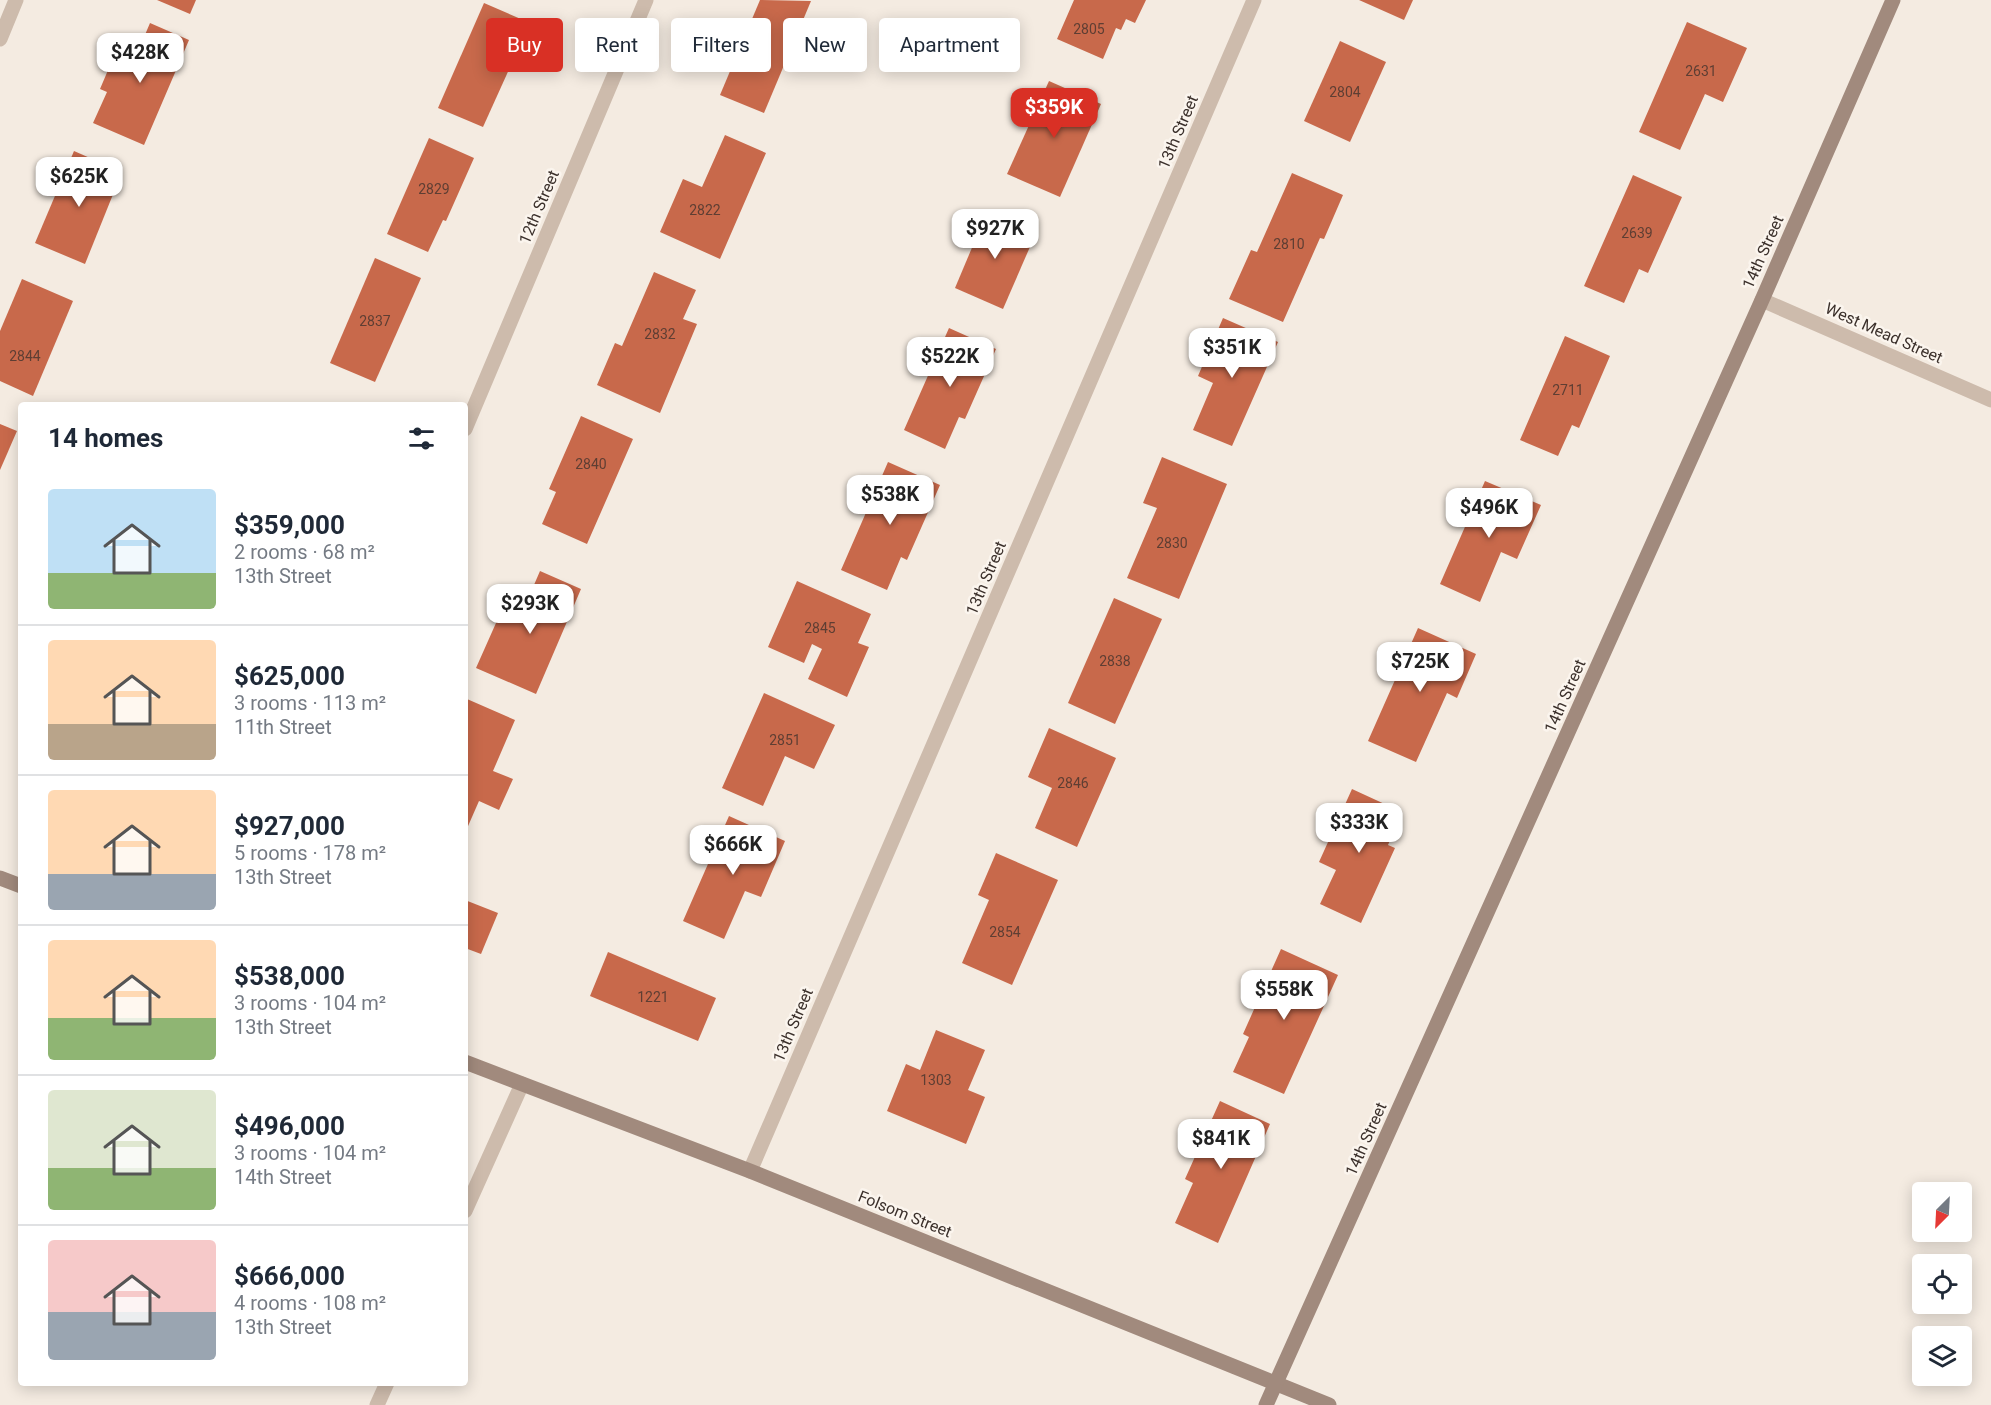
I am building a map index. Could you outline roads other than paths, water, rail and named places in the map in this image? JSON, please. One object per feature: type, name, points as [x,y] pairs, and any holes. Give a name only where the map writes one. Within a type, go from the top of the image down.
[{"type":"street","points":[[0,39],[16,0]]},
{"type":"street","name":"12th Street","points":[[468,422],[646,0]]},
{"type":"street","name":"13th Street","points":[[750,1171],[1254,0]]},
{"type":"street","name":"14th Street","points":[[1266,1405],[1762,300],[1893,0]]},
{"type":"street","name":"West Mead Street","points":[[1762,300],[1991,400]]},
{"type":"street","points":[[0,878],[18,885]]},
{"type":"street","name":"Folsom Street","points":[[468,1063],[750,1171],[1329,1405]]},
{"type":"street","points":[[468,1204],[522,1084]]},
{"type":"street","points":[[377,1405],[386,1386]]}]
